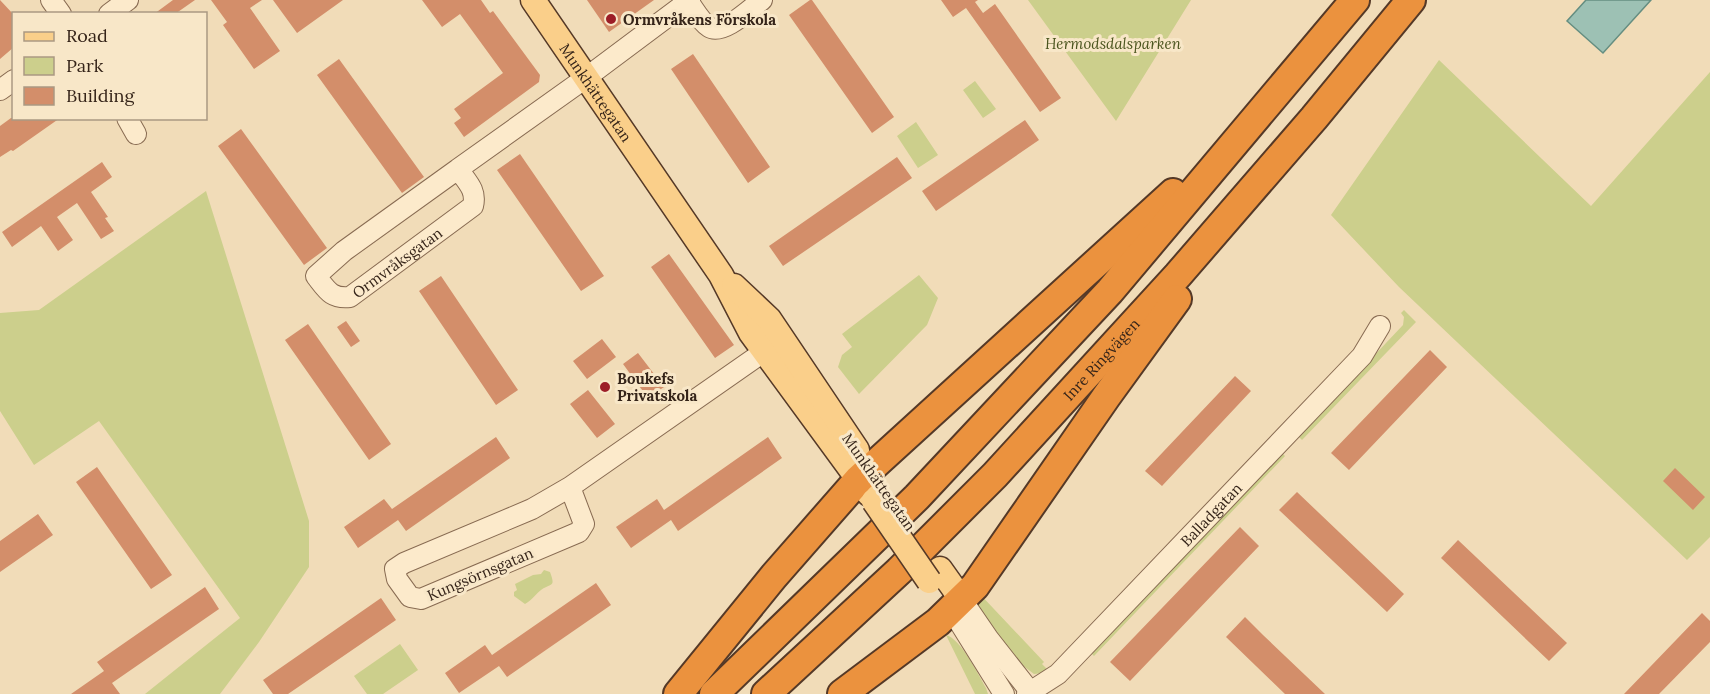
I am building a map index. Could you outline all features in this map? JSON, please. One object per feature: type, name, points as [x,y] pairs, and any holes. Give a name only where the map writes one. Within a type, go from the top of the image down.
[{"type":"highway","points":[[714,694],[917,497],[1110,291],[1355,0]]},
{"type":"highway","name":"Inre Ringvägen","points":[[766,694],[899,571],[995,475],[1178,275],[1314,118],[1411,0]]},
{"type":"highway","points":[[678,694],[774,576],[872,485],[1300,67]]},
{"type":"highway","points":[[842,694],[938,622],[975,586],[1113,387],[1314,118]]},
{"type":"main road","name":"Munkhättegatan","points":[[533,0],[721,275],[751,333],[773,345],[956,604]]},
{"type":"street","points":[[112,12],[128,0]]},
{"type":"street","name":"Ormvråksgatan","points":[[458,170],[471,187],[475,197],[473,206],[350,297],[341,298],[332,295],[316,276],[344,251],[689,1],[708,27],[716,30],[726,27],[762,0]]},
{"type":"street","name":"Balladgatan","points":[[1030,693],[1058,674],[1362,356],[1380,326]]},
{"type":"street","name":"Kungsörnsgatan","points":[[570,487],[584,524],[579,532],[421,599],[410,597],[397,579],[395,569],[404,563],[532,509],[570,487],[773,345]]},
{"type":"street","points":[[956,604],[988,638],[1030,693]]},
{"type":"street","points":[[956,604],[1004,694]]},
{"type":"green space","name":"Hermodsdalsparken","points":[[1028,0],[1191,0],[1116,121]]},
{"type":"green space","points":[[1439,60],[1591,206],[1710,72],[1710,537],[1687,560],[1399,287],[1331,215]]},
{"type":"green space","points":[[975,81],[996,109],[983,118],[963,90]]},
{"type":"green space","points":[[916,122],[938,155],[918,168],[897,136]]},
{"type":"green space","points":[[206,191],[309,521],[309,567],[259,642],[220,694],[145,694],[240,618],[99,421],[34,465],[0,411],[0,313],[39,310]]},
{"type":"green space","points":[[919,275],[938,298],[927,325],[859,394],[838,367],[842,355],[852,347],[842,334]]},
{"type":"green space","points":[[1404,310],[1416,322],[1302,440],[1298,436],[1403,325],[1404,317],[1401,313]]},
{"type":"green space","points":[[1282,453],[1285,456],[1094,656],[1090,652]]},
{"type":"green space","points":[[544,570],[550,572],[552,584],[525,604],[514,596],[517,590],[515,584],[533,575],[541,574]]},
{"type":"green space","points":[[977,591],[1044,662],[1042,664],[1048,670],[1034,674],[1018,662],[978,606]]},
{"type":"green space","points":[[946,635],[957,643],[969,658],[988,694],[975,694]]},
{"type":"green space","points":[[400,644],[418,670],[383,694],[367,694],[354,676]]},
{"type":"water","points":[[1586,0],[1651,0],[1603,53],[1567,21]]},
{"type":"building","points":[[0,0],[12,13],[12,49],[0,59]]},
{"type":"building","points":[[173,0],[195,0],[178,12],[157,12]]},
{"type":"building","points":[[211,0],[262,0],[250,8],[280,51],[254,69],[223,25],[227,22]]},
{"type":"building","points":[[273,0],[343,0],[297,33]]},
{"type":"building","points":[[422,0],[481,0],[490,13],[493,11],[540,75],[539,82],[464,137],[454,123],[461,118],[454,109],[503,73],[460,14],[442,27]]},
{"type":"building","name":"Ormvråkens Förskola","points":[[587,0],[654,0],[609,32]]},
{"type":"building","points":[[810,0],[894,117],[872,133],[789,15]]},
{"type":"building","points":[[941,0],[978,0],[975,2],[983,13],[995,4],[1061,98],[1040,112],[966,8],[953,17]]},
{"type":"building","points":[[693,54],[770,167],[748,183],[671,69]]},
{"type":"building","points":[[339,59],[424,177],[402,193],[317,75]]},
{"type":"building","points":[[11,118],[12,120],[57,120],[13,151],[0,157],[0,126]]},
{"type":"building","points":[[1025,120],[1039,140],[936,211],[922,191]]},
{"type":"building","points":[[241,129],[327,248],[304,265],[218,146]]},
{"type":"building","points":[[520,154],[604,276],[581,291],[497,170]]},
{"type":"building","points":[[897,157],[912,178],[783,266],[769,246]]},
{"type":"building","points":[[102,162],[112,177],[91,192],[108,217],[105,218],[114,231],[101,239],[77,203],[57,217],[73,240],[58,251],[41,226],[12,247],[2,232]]},
{"type":"building","points":[[669,254],[734,345],[715,358],[651,267]]},
{"type":"building","points":[[441,276],[518,390],[496,405],[419,291]]},
{"type":"building","points":[[346,321],[360,341],[351,347],[337,327]]},
{"type":"building","points":[[308,324],[391,444],[369,460],[285,340]]},
{"type":"building","points":[[602,339],[616,357],[587,379],[573,361]]},
{"type":"building","points":[[1430,350],[1447,367],[1349,470],[1331,453]]},
{"type":"building","points":[[638,353],[664,387],[648,398],[623,364]]},
{"type":"building","points":[[1235,376],[1251,391],[1162,486],[1145,471]]},
{"type":"building","points":[[588,390],[615,424],[597,438],[570,404]]},
{"type":"building","points":[[496,437],[510,458],[406,531],[398,520],[358,548],[344,527],[384,499],[392,509]]},
{"type":"building","points":[[768,437],[782,458],[678,531],[671,520],[631,548],[616,527],[657,499],[664,510]]},
{"type":"building","points":[[97,467],[172,575],[151,589],[76,482]]},
{"type":"building","points":[[1675,468],[1705,497],[1693,510],[1663,481]]},
{"type":"building","points":[[1297,492],[1404,594],[1387,612],[1279,510]]},
{"type":"building","points":[[38,514],[53,535],[0,572],[0,541]]},
{"type":"building","points":[[1240,527],[1259,546],[1130,681],[1110,662]]},
{"type":"building","points":[[1458,540],[1567,643],[1549,661],[1441,558]]},
{"type":"building","points":[[596,583],[611,605],[507,677],[499,666],[459,693],[445,673],[485,645],[492,655]]},
{"type":"building","points":[[205,587],[219,609],[112,683],[120,694],[71,694],[104,671],[97,662]]},
{"type":"building","points":[[381,598],[396,620],[288,694],[273,694],[263,680]]},
{"type":"building","points":[[1702,613],[1710,621],[1710,642],[1659,694],[1624,694]]},
{"type":"building","points":[[1245,617],[1325,694],[1285,694],[1226,637]]},
{"type":"place","name":"Ormvråkens Förskola","points":[[611,19]]},
{"type":"place","name":"Boukefs Privatskola","points":[[605,387]]}]
